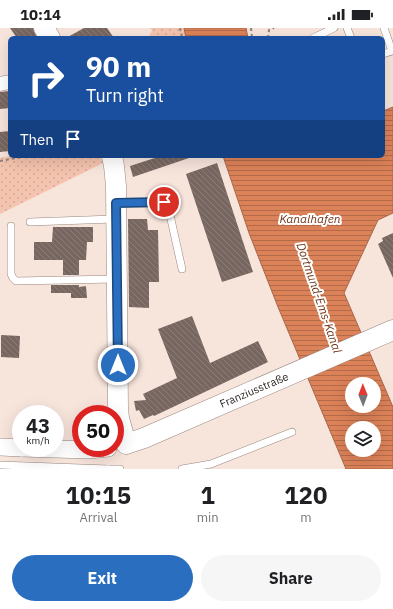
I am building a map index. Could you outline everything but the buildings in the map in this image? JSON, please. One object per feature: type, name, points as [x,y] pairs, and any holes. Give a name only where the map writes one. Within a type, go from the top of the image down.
[{"type":"main road","points":[[112,158],[116,176],[118,405]]},
{"type":"main road","name":"Franziusstraße","points":[[124,444],[144,438],[393,330]]},
{"type":"street","name":"Franziusstraße","points":[[0,447],[12,448]]},
{"type":"lane","points":[[317,36],[334,28]]},
{"type":"lane","points":[[384,28],[392,51],[385,53]]},
{"type":"lane","points":[[30,222],[116,211],[164,202],[168,206],[182,269]]},
{"type":"lane","points":[[10,226],[11,274],[16,281],[117,279]]},
{"type":"lane","points":[[182,469],[211,466],[292,432]]},
{"type":"lane","points":[[0,465],[120,469]]},
{"type":"path","points":[[268,36],[269,30],[274,28]]},
{"type":"path","points":[[0,161],[16,158]]},
{"type":"shaded area","points":[[150,28],[184,28],[186,36],[150,36],[152,30]]},
{"type":"shaded area","points":[[8,156],[8,158],[101,158],[103,163],[0,214],[0,158]]},
{"type":"water","points":[[184,28],[246,28],[248,36],[186,36]]},
{"type":"water","name":"Kanalhafen","points":[[393,107],[393,213],[378,220],[344,293],[380,377],[345,377],[345,413],[381,413],[381,379],[393,407],[393,469],[346,469],[278,307],[249,233],[224,158],[385,158],[385,110]]},
{"type":"route","points":[[118,365],[116,203],[164,202]]},
{"type":"water label","name":"Dortmund-Ems-Kanal","points":[[319,298]]}]
